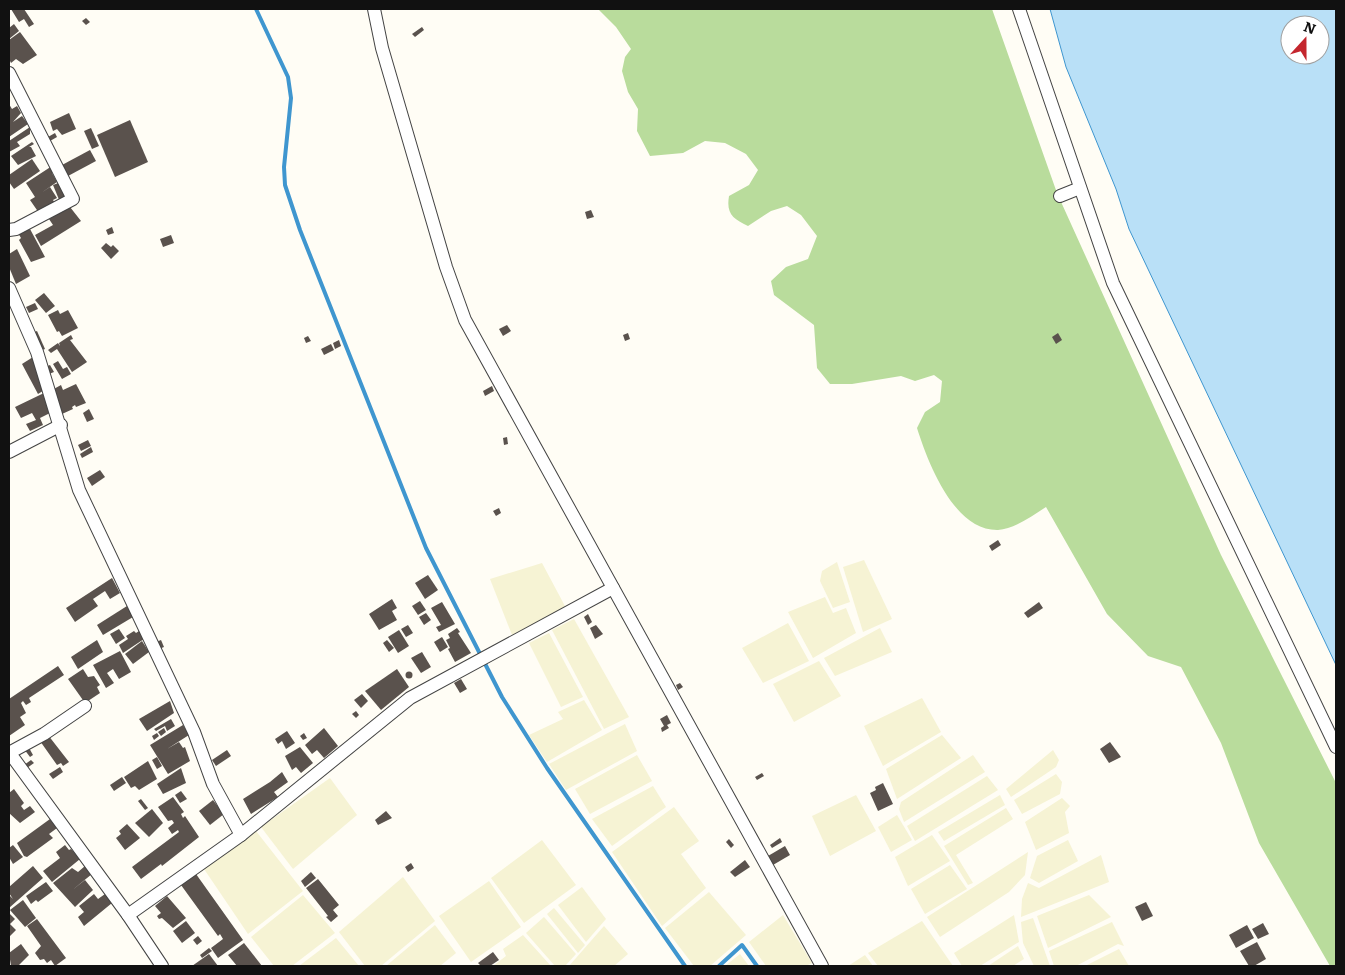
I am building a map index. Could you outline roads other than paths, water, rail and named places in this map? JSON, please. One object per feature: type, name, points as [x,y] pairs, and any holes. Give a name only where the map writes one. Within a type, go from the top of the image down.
[{"type":"street","points":[[374,9],[382,48],[389,66],[446,267],[465,320],[822,966]]},
{"type":"street","points":[[1019,9],[1113,283],[1336,747]]},
{"type":"street","points":[[9,73],[73,199],[16,229],[9,230]]},
{"type":"street","points":[[1060,196],[1080,188]]},
{"type":"street","points":[[9,288],[37,352],[61,425],[79,490],[194,732],[213,784],[240,835]]},
{"type":"street","points":[[9,452],[61,425]]},
{"type":"street","points":[[128,915],[240,835],[410,698],[613,588]]},
{"type":"street","points":[[85,706],[10,757],[128,915],[162,966]]},
{"type":"water","points":[[1050,9],[1336,9],[1336,665],[1129,229],[1116,189],[1066,67]]},
{"type":"waterway","points":[[256,9],[288,77],[291,98],[284,167],[285,185],[300,230],[426,548],[502,697],[547,768],[685,966]]},
{"type":"waterway","points":[[719,966],[742,945],[757,966]]}]
